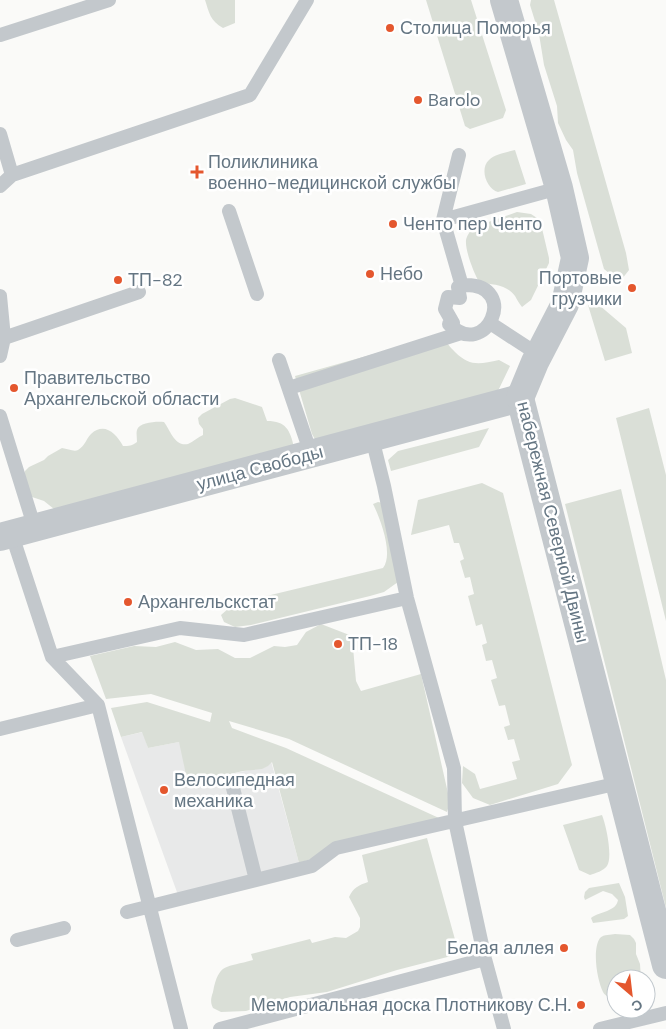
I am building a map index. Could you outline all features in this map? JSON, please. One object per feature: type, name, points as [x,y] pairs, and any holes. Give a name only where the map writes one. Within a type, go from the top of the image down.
[{"type":"street","name":"набережная Северной Двины","points":[[504,0],[559,188],[575,258],[565,304],[520,398],[666,965]]},
{"type":"street","name":"улица Свободы","points":[[16,534],[520,398]]},
{"type":"lane","points":[[0,36],[109,0]]},
{"type":"lane","points":[[0,186],[12,175],[250,95],[307,0]]},
{"type":"lane","points":[[0,134],[12,175]]},
{"type":"lane","points":[[459,155],[443,220],[462,286]]},
{"type":"lane","points":[[443,220],[559,188]]},
{"type":"lane","points":[[229,211],[257,294]]},
{"type":"lane","points":[[289,388],[461,333],[476,334],[485,329],[494,316],[494,304],[487,292],[474,285],[458,287],[460,298],[448,297],[445,309],[453,323],[449,324],[461,333]]},
{"type":"lane","points":[[4,338],[140,292]]},
{"type":"lane","points":[[0,296],[4,338],[0,356]]},
{"type":"lane","points":[[490,324],[539,355]]},
{"type":"lane","points":[[279,360],[312,454]]},
{"type":"lane","points":[[0,416],[16,534],[52,657],[98,705],[151,905],[181,1029]]},
{"type":"lane","points":[[372,438],[384,486],[406,598],[454,768],[456,821],[485,959],[504,1029]]},
{"type":"lane","points":[[52,657],[180,628],[244,635],[406,598]]},
{"type":"lane","points":[[0,729],[98,705]]},
{"type":"lane","points":[[127,912],[312,866],[336,848],[619,783]]},
{"type":"lane","points":[[232,784],[256,880]]},
{"type":"lane","points":[[17,940],[64,928]]},
{"type":"lane","points":[[220,1029],[485,959]]},
{"type":"lane","points":[[600,1029],[666,1013]]},
{"type":"shaded area","points":[[205,0],[235,0],[235,23],[223,28],[215,22]]},
{"type":"shaded area","points":[[426,0],[471,0],[506,110],[503,118],[470,129],[465,126]]},
{"type":"shaded area","points":[[531,0],[554,0],[626,253],[629,270],[622,279],[615,278],[604,269],[577,173],[573,150],[558,123],[557,106],[544,65],[539,34],[530,5]]},
{"type":"shaded area","points":[[515,150],[526,184],[498,192],[488,183],[485,173],[486,164],[495,156]]},
{"type":"shaded area","points":[[517,212],[531,214],[540,220],[549,258],[549,263],[531,300],[522,307],[508,289],[479,282],[470,262],[466,245],[467,236],[474,227]]},
{"type":"shaded area","points":[[588,305],[599,305],[626,328],[632,353],[605,361]]},
{"type":"shaded area","points":[[445,334],[450,346],[460,357],[466,360],[481,363],[499,360],[510,366],[497,393],[316,441],[312,434],[295,376]]},
{"type":"shaded area","points":[[235,398],[262,407],[267,421],[279,423],[289,431],[294,447],[54,509],[44,501],[32,497],[23,481],[25,471],[29,467],[62,448],[73,451],[78,450],[91,434],[100,429],[113,433],[123,446],[129,446],[137,442],[138,427],[153,422],[164,422],[176,440],[183,444],[188,444],[203,435],[203,429],[199,424],[198,418],[202,414]]},
{"type":"shaded area","points":[[649,408],[666,475],[666,621],[616,418]]},
{"type":"shaded area","points":[[489,428],[479,447],[391,471],[388,460],[398,451]]},
{"type":"shaded area","points":[[482,483],[503,493],[572,765],[558,784],[490,805],[473,798],[462,783],[463,766],[475,774],[480,789],[517,779],[512,762],[520,760],[514,739],[508,740],[504,727],[510,725],[505,705],[499,706],[491,680],[497,678],[492,660],[486,661],[482,645],[487,643],[482,624],[476,626],[468,596],[474,594],[470,577],[465,578],[460,561],[464,559],[459,543],[454,543],[449,525],[411,535],[418,500]]},
{"type":"shaded area","points":[[621,489],[666,680],[666,908],[565,504]]},
{"type":"shaded area","points":[[383,503],[398,582],[384,592],[251,625],[235,627],[224,622],[221,615],[229,608],[246,601],[383,568],[386,562],[387,545],[373,504]]},
{"type":"shaded area","points":[[321,624],[352,636],[356,681],[361,691],[421,674],[450,802],[447,812],[289,739],[229,721],[232,728],[286,748],[439,818],[299,863],[272,762],[262,769],[243,771],[188,784],[179,742],[148,748],[142,732],[121,737],[111,708],[147,702],[210,722],[212,713],[151,694],[106,699],[90,656],[134,646],[156,647],[175,642],[196,650],[218,649],[235,658],[250,658],[274,646],[297,645],[306,632]]},
{"type":"shaded area","points":[[143,732],[148,748],[179,742],[216,777],[250,770],[271,761],[299,863],[178,895],[121,737]]},
{"type":"shaded area","points":[[602,815],[608,841],[609,862],[604,869],[590,875],[579,870],[563,825]]},
{"type":"shaded area","points":[[427,838],[459,954],[397,970],[327,992],[290,997],[246,1011],[221,1012],[213,1008],[211,1002],[218,975],[225,968],[253,960],[251,954],[310,939],[312,943],[335,937],[346,938],[358,931],[360,918],[349,897],[357,887],[368,882],[362,855]]},
{"type":"shaded area","points":[[619,883],[625,897],[628,916],[624,919],[593,923],[591,918],[614,907],[618,900],[612,894],[603,891],[585,900],[585,892],[589,888]]},
{"type":"shaded area","points":[[605,935],[630,935],[636,943],[636,954],[640,969],[606,969],[606,996],[597,973],[596,957],[596,949],[600,938]]},
{"type":"place","name":"Столица Поморья","points":[[390,28]]},
{"type":"place","name":"Barolo","points":[[418,100]]},
{"type":"place","name":"Поликлиника военно-медицинской службы","points":[[197,172]]},
{"type":"place","name":"Ченто пер Ченто","points":[[393,224]]},
{"type":"place","name":"Небо","points":[[370,274]]},
{"type":"place","name":"ТП-82","points":[[118,280]]},
{"type":"place","name":"Портовые грузчики","points":[[632,288]]},
{"type":"place","name":"Правительство Архангельской области","points":[[14,388]]},
{"type":"place","name":"Архангельскстат","points":[[128,602]]},
{"type":"place","name":"ТП-18","points":[[338,644]]},
{"type":"place","name":"Велосипедная механика","points":[[164,790]]},
{"type":"place","name":"Белая аллея","points":[[564,948]]},
{"type":"place","name":"Мемориальная доска Плотникову С.Н.","points":[[581,1005]]}]
